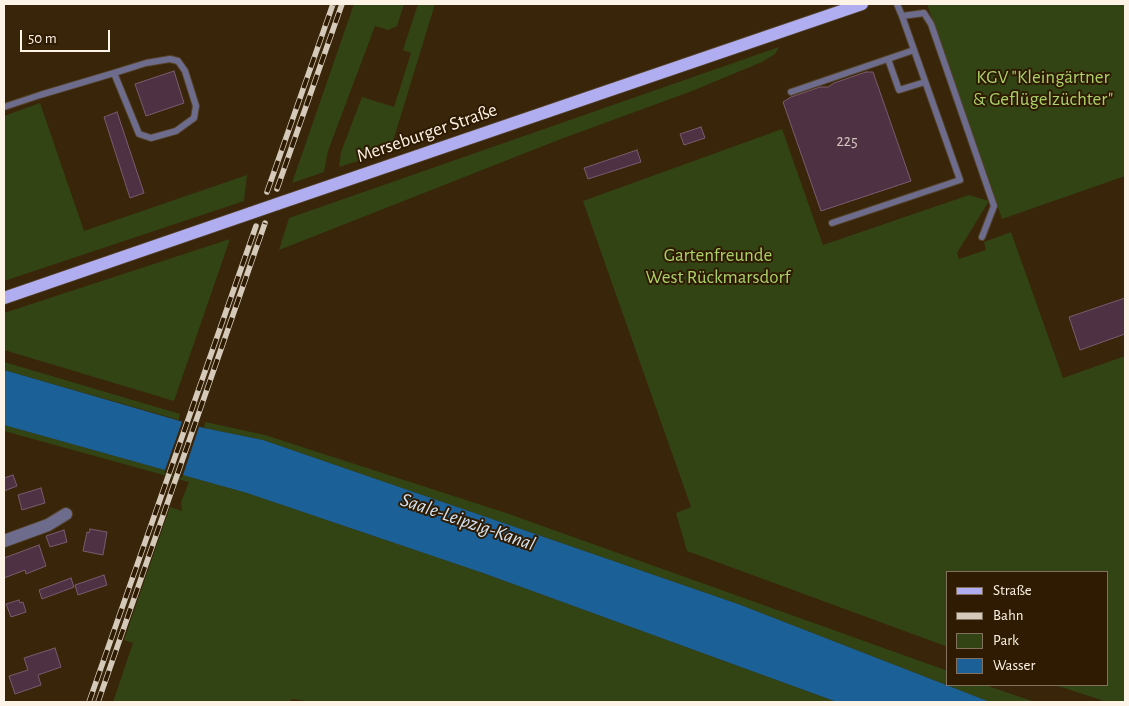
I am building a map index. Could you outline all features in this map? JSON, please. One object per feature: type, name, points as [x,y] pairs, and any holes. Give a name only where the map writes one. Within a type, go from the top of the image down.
[{"type":"main road","name":"Merseburger Straße","points":[[4,298],[862,4]]},
{"type":"street","points":[[4,541],[48,526],[66,514]]},
{"type":"lane","points":[[832,223],[960,180],[897,4]]},
{"type":"lane","points":[[902,16],[924,13],[931,24],[994,206],[982,237]]},
{"type":"lane","points":[[791,92],[914,50]]},
{"type":"lane","points":[[4,107],[114,73],[170,59],[178,61],[185,72],[196,106],[194,118],[176,131],[151,138],[139,134],[114,73]]},
{"type":"lane","points":[[888,59],[899,90],[925,82]]},
{"type":"green space","points":[[354,4],[404,4],[397,26],[388,30],[375,26],[328,151],[324,172],[292,183]]},
{"type":"green space","points":[[418,4],[435,4],[390,151],[339,167],[341,152],[362,97],[394,107],[411,53],[403,50]]},
{"type":"green space","name":"KGV \"Kleingärtner & Geflügelzüchter\"","points":[[927,4],[1124,4],[1125,176],[1002,219]]},
{"type":"green space","points":[[779,47],[775,54],[762,62],[692,91],[561,139],[279,250],[289,218]]},
{"type":"green space","points":[[40,103],[84,231],[247,175],[244,201],[4,281],[4,116]]},
{"type":"green space","name":"Gartenfreunde West Rückmarsdorf","points":[[782,129],[823,245],[969,195],[989,201],[957,253],[959,259],[986,250],[984,242],[1011,232],[1063,378],[1125,356],[1125,702],[1107,702],[1058,686],[1109,686],[1109,571],[946,571],[946,646],[687,551],[676,513],[691,507],[583,201]]},
{"type":"green space","points":[[230,239],[174,401],[4,350],[4,313]]},
{"type":"green space","points":[[4,362],[180,414],[179,420],[4,370]]},
{"type":"green space","points":[[205,422],[265,435],[506,513],[946,670],[946,685],[738,604],[263,440],[204,428]]},
{"type":"green space","points":[[4,425],[247,493],[483,573],[837,702],[312,702],[293,699],[287,702],[113,702],[133,643],[124,640],[170,507],[182,511],[181,502],[189,482],[4,431]]},
{"type":"green space","points":[[949,686],[988,686],[1035,702],[990,702]]},
{"type":"water","name":"Saale-Leipzig-Kanal","points":[[4,370],[204,428],[263,440],[738,604],[990,702],[837,702],[483,573],[247,493],[4,425]]},
{"type":"pier","points":[[183,419],[200,424],[182,478],[164,473]]},
{"type":"building","points":[[174,71],[184,103],[146,116],[135,84]]},
{"type":"building","points":[[866,72],[873,72],[911,181],[821,211],[783,102],[791,97],[820,87],[828,87],[834,83]]},
{"type":"building","points":[[117,112],[144,193],[130,198],[104,117]]},
{"type":"building","points":[[701,127],[705,138],[684,145],[680,134]]},
{"type":"building","points":[[637,150],[641,162],[588,179],[584,168]]},
{"type":"building","points":[[1125,298],[1125,334],[1080,350],[1069,317]]},
{"type":"building","points":[[13,475],[17,486],[4,491],[4,478]]},
{"type":"building","points":[[41,488],[45,503],[22,510],[18,495]]},
{"type":"building","points":[[90,529],[107,532],[103,555],[83,551],[87,532],[89,533]]},
{"type":"building","points":[[64,530],[67,542],[50,547],[46,536]]},
{"type":"building","points":[[39,545],[46,566],[26,574],[25,570],[4,578],[4,558]]},
{"type":"building","points":[[104,575],[107,585],[78,595],[75,585]]},
{"type":"building","points":[[71,578],[74,587],[42,599],[39,590]]},
{"type":"building","points":[[19,600],[20,603],[23,602],[26,612],[11,617],[6,604]]},
{"type":"building","points":[[55,648],[61,667],[38,675],[41,685],[15,694],[9,676],[28,670],[24,658]]},
{"type":"railway","points":[[267,192],[333,4]]},
{"type":"railway","points":[[277,189],[342,4]]},
{"type":"railway","points":[[98,702],[265,223]]},
{"type":"railway","points":[[89,702],[256,226]]}]
